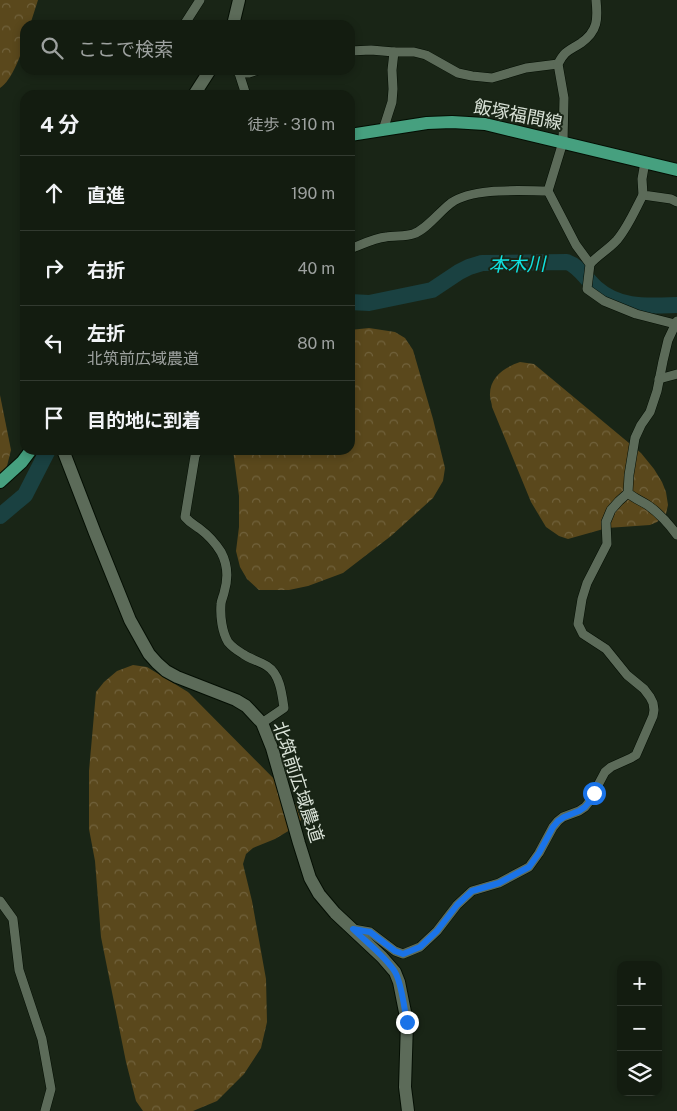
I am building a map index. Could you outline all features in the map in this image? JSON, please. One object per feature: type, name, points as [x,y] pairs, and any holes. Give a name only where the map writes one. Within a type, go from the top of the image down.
[{"type":"main road","name":"飯塚福間線","points":[[355,134],[427,123],[468,122],[485,124],[677,170]]},
{"type":"main road","points":[[0,482],[27,455]]},
{"type":"street","points":[[187,20],[200,0]]},
{"type":"street","points":[[235,20],[240,0]]},
{"type":"street","points":[[590,264],[576,245],[548,191],[563,142],[564,98],[558,64],[562,55],[568,49],[591,35],[597,18],[596,0]]},
{"type":"street","points":[[355,51],[414,52],[426,55],[458,73],[492,78],[526,68],[558,64]]},
{"type":"street","points":[[383,130],[392,102],[394,52]]},
{"type":"street","points":[[197,90],[207,75]]},
{"type":"street","points":[[238,75],[244,90]]},
{"type":"street","points":[[353,929],[370,932],[395,951],[403,954],[420,947],[437,931],[457,905],[472,891],[499,883],[529,867],[558,821],[585,807],[605,772],[636,755],[653,716],[654,710],[650,697],[644,689],[627,676],[606,649],[583,634],[578,624],[582,600],[588,583],[607,544],[606,522],[611,510],[628,493],[635,438],[650,412],[657,391],[668,340],[676,323],[636,314],[604,301],[587,289],[590,264],[616,241],[623,232],[643,195],[642,179],[645,162]]},
{"type":"street","points":[[355,247],[384,237],[413,234],[426,226],[452,203],[465,197],[481,193],[548,191]]},
{"type":"street","points":[[643,195],[671,199],[677,202]]},
{"type":"street","points":[[659,379],[677,374]]},
{"type":"street","name":"北筑前広域農道","points":[[65,455],[130,620],[149,654],[166,671],[177,677],[236,700],[246,706],[262,723],[272,748],[310,878],[319,894],[335,913],[395,972],[399,982],[407,1022],[405,1086],[408,1111]]},
{"type":"street","points":[[196,455],[186,517],[216,544],[222,554],[227,578],[221,603],[221,620],[228,641],[245,656],[269,667],[278,681],[281,690],[284,708],[262,723]]},
{"type":"street","points":[[628,493],[649,506],[677,535]]},
{"type":"street","points":[[0,902],[12,919],[19,970],[42,1039],[51,1089],[45,1111]]},
{"type":"green space","points":[[0,0],[38,0],[32,20],[20,20],[20,57],[8,79],[0,88]]},
{"type":"green space","points":[[369,328],[395,332],[405,338],[413,350],[445,468],[443,481],[433,498],[391,536],[343,573],[308,586],[289,590],[259,590],[247,579],[240,567],[236,551],[239,527],[239,496],[234,455],[355,455],[355,329]]},
{"type":"green space","points":[[520,362],[534,364],[641,453],[662,482],[668,505],[666,514],[650,525],[607,528],[568,539],[559,536],[546,527],[531,502],[492,407],[490,397],[490,389],[495,378],[504,370]]},
{"type":"green space","points":[[0,395],[11,450],[7,466],[0,476]]},
{"type":"green space","points":[[133,665],[147,667],[188,692],[289,794],[300,812],[301,820],[295,827],[275,839],[253,848],[246,854],[243,864],[252,901],[266,979],[267,1022],[261,1048],[244,1074],[217,1101],[193,1111],[143,1111],[136,1101],[126,1062],[101,937],[95,861],[89,829],[89,771],[96,692],[117,671]]},
{"type":"waterway","name":"本木川","points":[[355,302],[369,303],[432,290],[459,272],[482,263],[567,262],[579,270],[596,288],[615,300],[634,305],[677,305]]},
{"type":"waterway","name":"本木川","points":[[0,516],[25,495],[45,455]]},
{"type":"route","points":[[407,1022],[399,982],[395,972],[353,929],[370,932],[395,951],[403,954],[420,947],[437,931],[457,905],[472,891],[499,883],[529,867],[558,821],[585,807],[594,793]]}]
